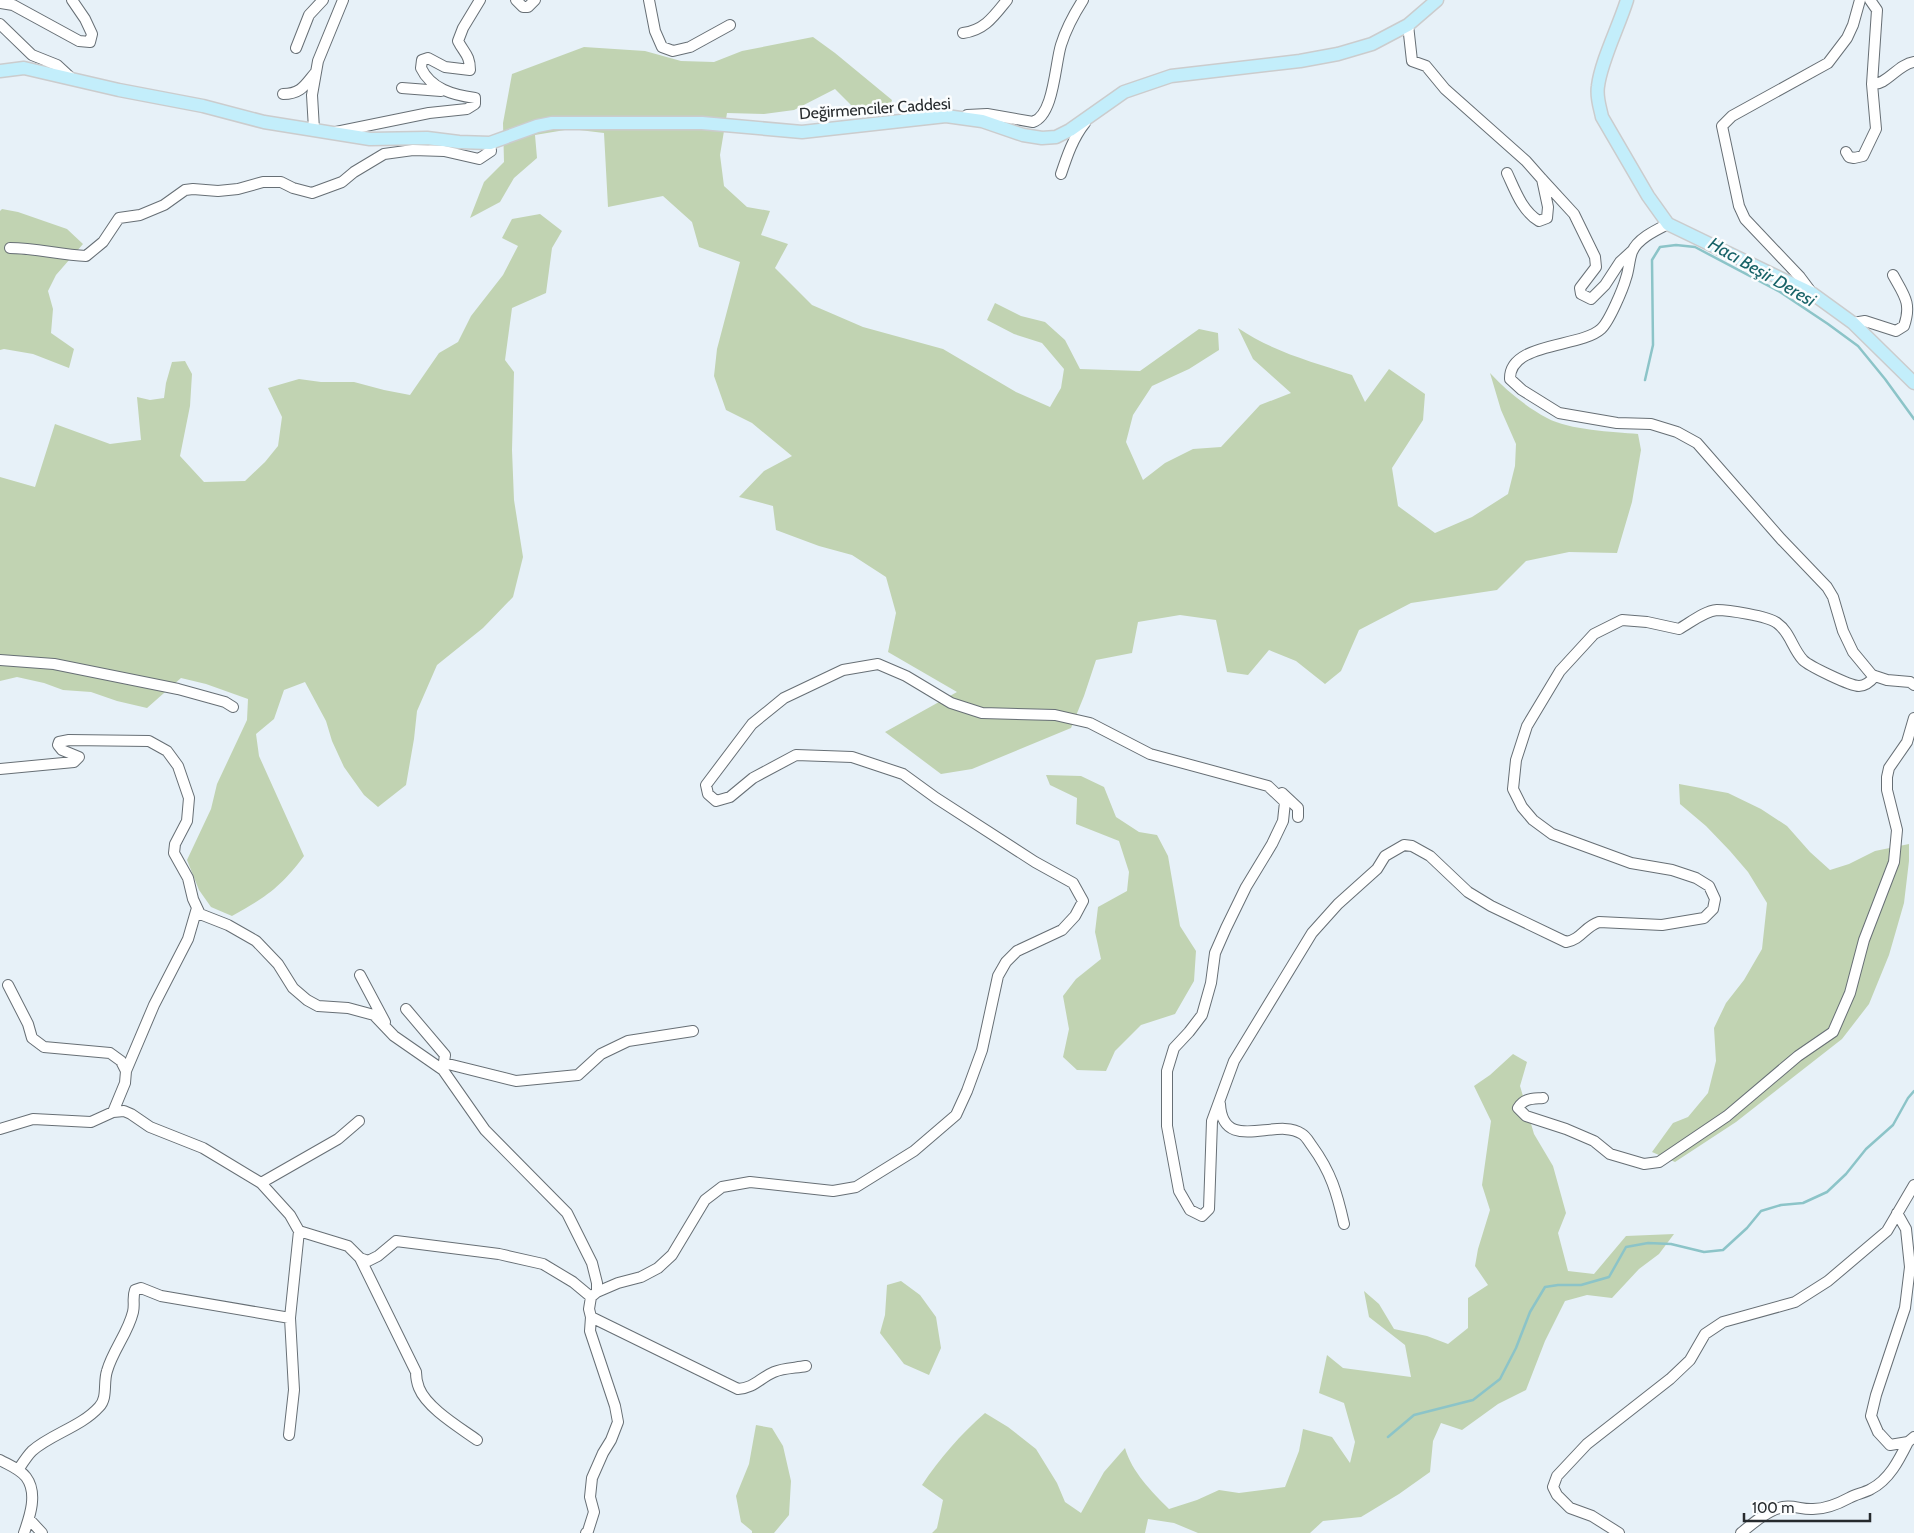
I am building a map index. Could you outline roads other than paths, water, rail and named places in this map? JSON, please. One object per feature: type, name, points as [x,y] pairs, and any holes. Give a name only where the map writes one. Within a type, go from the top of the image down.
[{"type":"main road","name":"Değirmenciler Caddesi","points":[[0,71],[24,68],[119,90],[203,106],[264,122],[370,139],[427,138],[490,143],[537,126],[552,123],[702,123],[802,132],[946,116],[982,121],[1023,136],[1042,138],[1056,137],[1070,130],[1124,92],[1171,76],[1300,61],[1338,54],[1372,44],[1408,25],[1437,0]]},
{"type":"main road","points":[[1628,0],[1602,68],[1598,87],[1598,102],[1606,125],[1648,196],[1668,224],[1813,294],[1853,323],[1914,383]]},
{"type":"street","points":[[0,3],[13,6],[79,41],[90,42],[92,34],[72,0]]},
{"type":"street","points":[[296,48],[309,15],[323,0]]},
{"type":"street","points":[[314,129],[312,95],[318,61],[343,0]]},
{"type":"street","points":[[445,91],[430,82],[424,74],[421,68],[422,60],[428,58],[445,67],[470,70],[470,60],[458,41],[463,28],[480,0]]},
{"type":"street","points":[[516,0],[523,7],[528,7],[535,0]]},
{"type":"street","points":[[649,0],[655,30],[662,47],[673,51],[690,47],[730,25]]},
{"type":"street","points":[[964,33],[973,32],[983,27],[1007,0]]},
{"type":"street","points":[[946,116],[987,114],[1033,122],[1039,120],[1055,81],[1061,46],[1074,14],[1083,0]]},
{"type":"street","points":[[1813,294],[1800,277],[1745,219],[1739,206],[1722,126],[1732,116],[1828,64],[1854,25],[1860,0]]},
{"type":"street","points":[[1846,152],[1849,157],[1863,156],[1876,129],[1872,84],[1877,10],[1870,0]]},
{"type":"street","points":[[0,24],[32,55],[57,65],[71,78]]},
{"type":"street","points":[[1408,25],[1412,61],[1426,66],[1444,89],[1526,161],[1574,214],[1595,257],[1596,267],[1580,288],[1581,294],[1585,298],[1591,299],[1605,285],[1620,262],[1654,231],[1668,224]]},
{"type":"street","points":[[1872,84],[1882,82],[1901,67],[1914,62]]},
{"type":"street","points":[[283,94],[291,94],[301,90],[316,72]]},
{"type":"street","points":[[332,132],[429,113],[467,108],[475,104],[475,98],[445,91],[402,88]]},
{"type":"street","points":[[1061,174],[1078,131],[1092,114]]},
{"type":"street","points":[[10,248],[32,248],[67,255],[86,256],[103,242],[119,218],[140,215],[164,204],[185,190],[224,191],[263,182],[280,182],[312,193],[342,182],[354,172],[384,154],[413,150],[444,151],[479,159],[491,151],[490,143]]},
{"type":"street","points":[[1507,173],[1524,206],[1532,217],[1540,220],[1546,218],[1548,207],[1541,178]]},
{"type":"street","points":[[1632,251],[1626,280],[1612,311],[1601,329],[1581,340],[1535,350],[1514,365],[1510,372],[1510,379],[1522,390],[1559,413],[1617,423],[1651,424],[1677,432],[1697,443],[1781,539],[1827,587],[1833,597],[1843,631],[1853,652],[1872,675],[1887,680],[1910,682],[1914,685]]},
{"type":"street","points":[[1853,323],[1865,321],[1896,330],[1904,326],[1908,314],[1907,300],[1893,275]]},
{"type":"street","points":[[1268,786],[1284,802],[1283,821],[1226,928],[1216,953],[1211,983],[1202,1015],[1190,1032],[1174,1048],[1167,1071],[1167,1126],[1179,1191],[1190,1210],[1202,1216],[1209,1209],[1212,1121],[1234,1061],[1312,933],[1338,904],[1377,870],[1384,856],[1404,845],[1412,846],[1430,856],[1468,892],[1491,906],[1566,942],[1575,940],[1589,925],[1599,922],[1662,925],[1704,918],[1713,909],[1715,899],[1709,886],[1696,878],[1672,870],[1631,863],[1552,834],[1533,820],[1522,807],[1513,789],[1516,760],[1527,726],[1560,671],[1594,634],[1622,620],[1647,622],[1679,629],[1699,617],[1716,610],[1765,617],[1777,622],[1788,634],[1793,647],[1805,662],[1844,682],[1859,686],[1870,682],[1875,676]]},
{"type":"street","points":[[0,660],[54,664],[178,690],[224,702],[233,707]]},
{"type":"street","points":[[594,1295],[618,1283],[641,1277],[658,1268],[672,1255],[705,1200],[722,1187],[750,1182],[833,1191],[856,1187],[914,1151],[956,1115],[982,1050],[996,983],[1006,962],[1017,951],[1062,930],[1076,916],[1083,901],[1073,884],[1035,862],[936,798],[903,774],[852,757],[796,755],[753,778],[730,797],[716,801],[708,794],[706,785],[752,724],[784,698],[843,670],[878,664],[906,676],[951,704],[982,713],[1055,716],[1090,723],[1150,754],[1279,790],[1298,808],[1298,817]]},
{"type":"street","points":[[1544,1098],[1528,1099],[1522,1102],[1518,1108],[1526,1116],[1566,1129],[1594,1141],[1610,1154],[1644,1164],[1659,1162],[1727,1116],[1798,1056],[1833,1032],[1850,993],[1864,940],[1894,862],[1897,830],[1887,790],[1887,777],[1889,768],[1907,742],[1914,718]]},
{"type":"street","points":[[0,769],[74,762],[79,757],[62,750],[58,745],[58,742],[69,740],[149,741],[167,751],[178,766],[188,798],[187,821],[175,844],[174,853],[188,878],[193,899],[200,914],[228,925],[256,941],[278,964],[294,988],[307,1000],[318,1006],[348,1008],[374,1015],[394,1036],[444,1067],[516,1081],[578,1075],[601,1054],[628,1041],[692,1031]]},
{"type":"street","points":[[113,1112],[125,1083],[126,1071],[154,1005],[188,939],[197,908]]},
{"type":"street","points":[[360,975],[388,1030]]},
{"type":"street","points":[[8,985],[28,1024],[32,1038],[44,1047],[110,1053],[120,1060],[126,1071]]},
{"type":"street","points":[[406,1009],[445,1055],[444,1067],[485,1130],[567,1213],[592,1263],[597,1282],[589,1309],[591,1317],[590,1331],[615,1406],[618,1422],[592,1478],[590,1497],[594,1512],[586,1533]]},
{"type":"street","points":[[1220,1101],[1220,1116],[1226,1125],[1234,1129],[1245,1133],[1276,1129],[1294,1130],[1304,1134],[1325,1163],[1335,1185],[1344,1224]]},
{"type":"street","points":[[0,1130],[33,1119],[91,1122],[113,1112],[124,1111],[150,1127],[203,1148],[261,1183],[290,1215],[299,1231],[290,1318],[294,1390],[289,1435]]},
{"type":"street","points":[[261,1183],[338,1139],[359,1121]]},
{"type":"street","points":[[1619,1533],[1592,1516],[1570,1508],[1553,1487],[1557,1476],[1587,1444],[1670,1379],[1690,1360],[1705,1334],[1723,1322],[1795,1302],[1828,1281],[1887,1231],[1914,1185]]},
{"type":"street","points":[[1897,1213],[1906,1229],[1910,1267],[1905,1308],[1876,1395],[1871,1416],[1878,1432],[1890,1445],[1911,1440]]},
{"type":"street","points":[[299,1231],[348,1246],[360,1258],[416,1372],[418,1387],[424,1398],[477,1440]]},
{"type":"street","points":[[360,1258],[368,1261],[378,1256],[396,1240],[499,1254],[543,1264],[594,1295]]},
{"type":"street","points":[[18,1470],[32,1452],[86,1417],[103,1402],[106,1374],[112,1356],[126,1331],[133,1312],[132,1296],[135,1290],[141,1288],[161,1296],[290,1318]]},
{"type":"street","points":[[591,1317],[738,1389],[749,1388],[762,1378],[776,1371],[806,1366]]},
{"type":"street","points":[[1740,1533],[1756,1521],[1781,1507],[1795,1506],[1812,1509],[1837,1505],[1870,1490],[1896,1465],[1911,1440]]},
{"type":"street","points":[[0,1460],[26,1476],[33,1490],[29,1519],[24,1533]]},
{"type":"street","points":[[29,1519],[42,1533]]},
{"type":"waterway","name":"Hacı Beşir Deresi","points":[[1645,380],[1653,345],[1652,260],[1660,247],[1676,245],[1695,247],[1780,292],[1858,346],[1914,419]]},
{"type":"waterway","points":[[1388,1437],[1414,1415],[1473,1400],[1500,1379],[1516,1348],[1530,1312],[1545,1287],[1581,1285],[1609,1277],[1626,1247],[1648,1243],[1671,1244],[1704,1252],[1723,1250],[1747,1228],[1761,1211],[1781,1205],[1803,1203],[1827,1192],[1846,1174],[1866,1149],[1893,1125],[1914,1091]]}]
